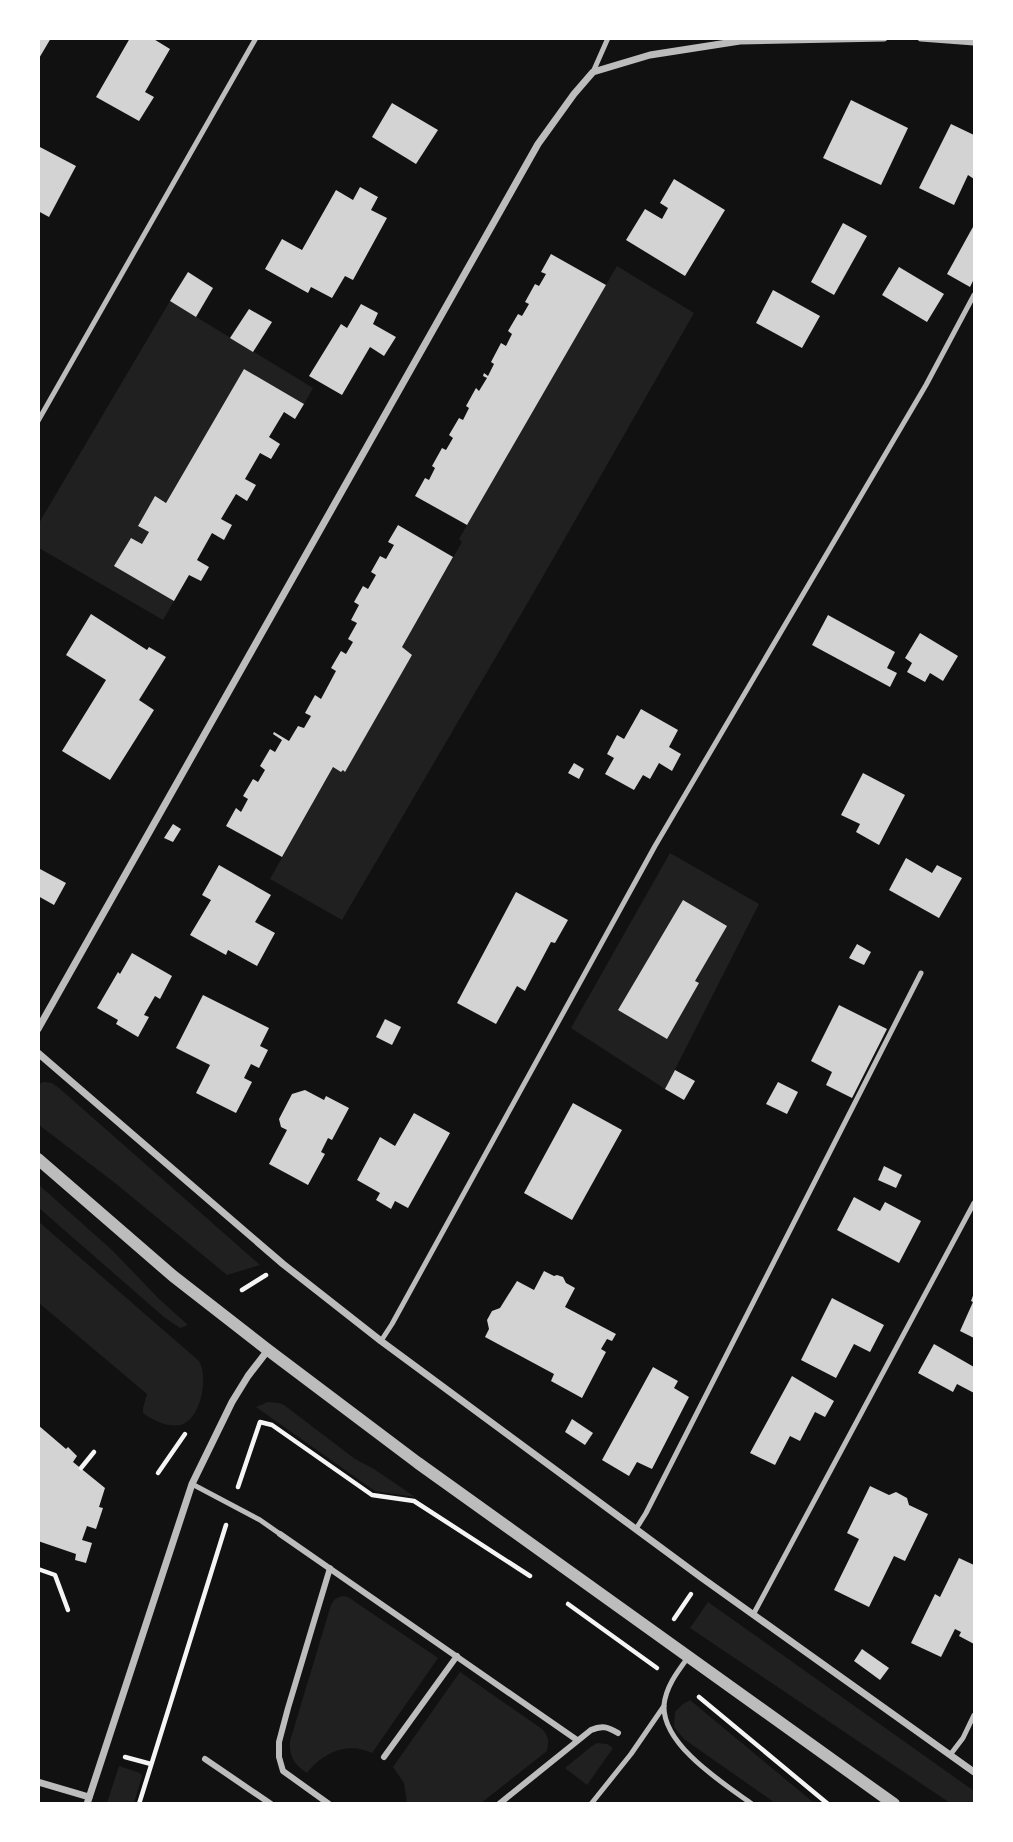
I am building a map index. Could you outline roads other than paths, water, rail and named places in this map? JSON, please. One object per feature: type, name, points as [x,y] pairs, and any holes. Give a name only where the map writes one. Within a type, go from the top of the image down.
[{"type":"street","points":[[38,1029],[538,144],[574,94],[593,72],[650,55],[740,40],[884,38]]},
{"type":"street","points":[[921,38],[975,42]]},
{"type":"street","points":[[38,1053],[283,1264],[381,1341],[702,1578],[975,1772]]},
{"type":"street","points":[[38,1159],[173,1276],[268,1350],[418,1463],[894,1804]]},
{"type":"street","points":[[38,1782],[88,1800],[192,1484],[232,1402],[268,1350]]},
{"type":"street","points":[[280,1534],[577,1740]]},
{"type":"street","points":[[330,1569],[279,1742],[283,1771],[330,1804]]},
{"type":"street","points":[[383,1758],[457,1656]]},
{"type":"street","points":[[499,1804],[577,1740],[598,1727],[611,1728],[618,1733]]},
{"type":"street","points":[[205,1759],[271,1804]]},
{"type":"lane","points":[[38,421],[256,38]]},
{"type":"lane","points":[[593,72],[608,38]]},
{"type":"lane","points":[[381,1341],[655,846],[926,385],[975,295]]},
{"type":"lane","points":[[636,1530],[921,973]]},
{"type":"lane","points":[[753,1615],[975,1203]]},
{"type":"lane","points":[[192,1484],[232,1504],[280,1534]]},
{"type":"lane","points":[[591,1804],[631,1754],[664,1706],[673,1678],[689,1656]]},
{"type":"lane","points":[[664,1706],[668,1728],[681,1748],[752,1804]]},
{"type":"lane","points":[[950,1755],[975,1715]]}]
